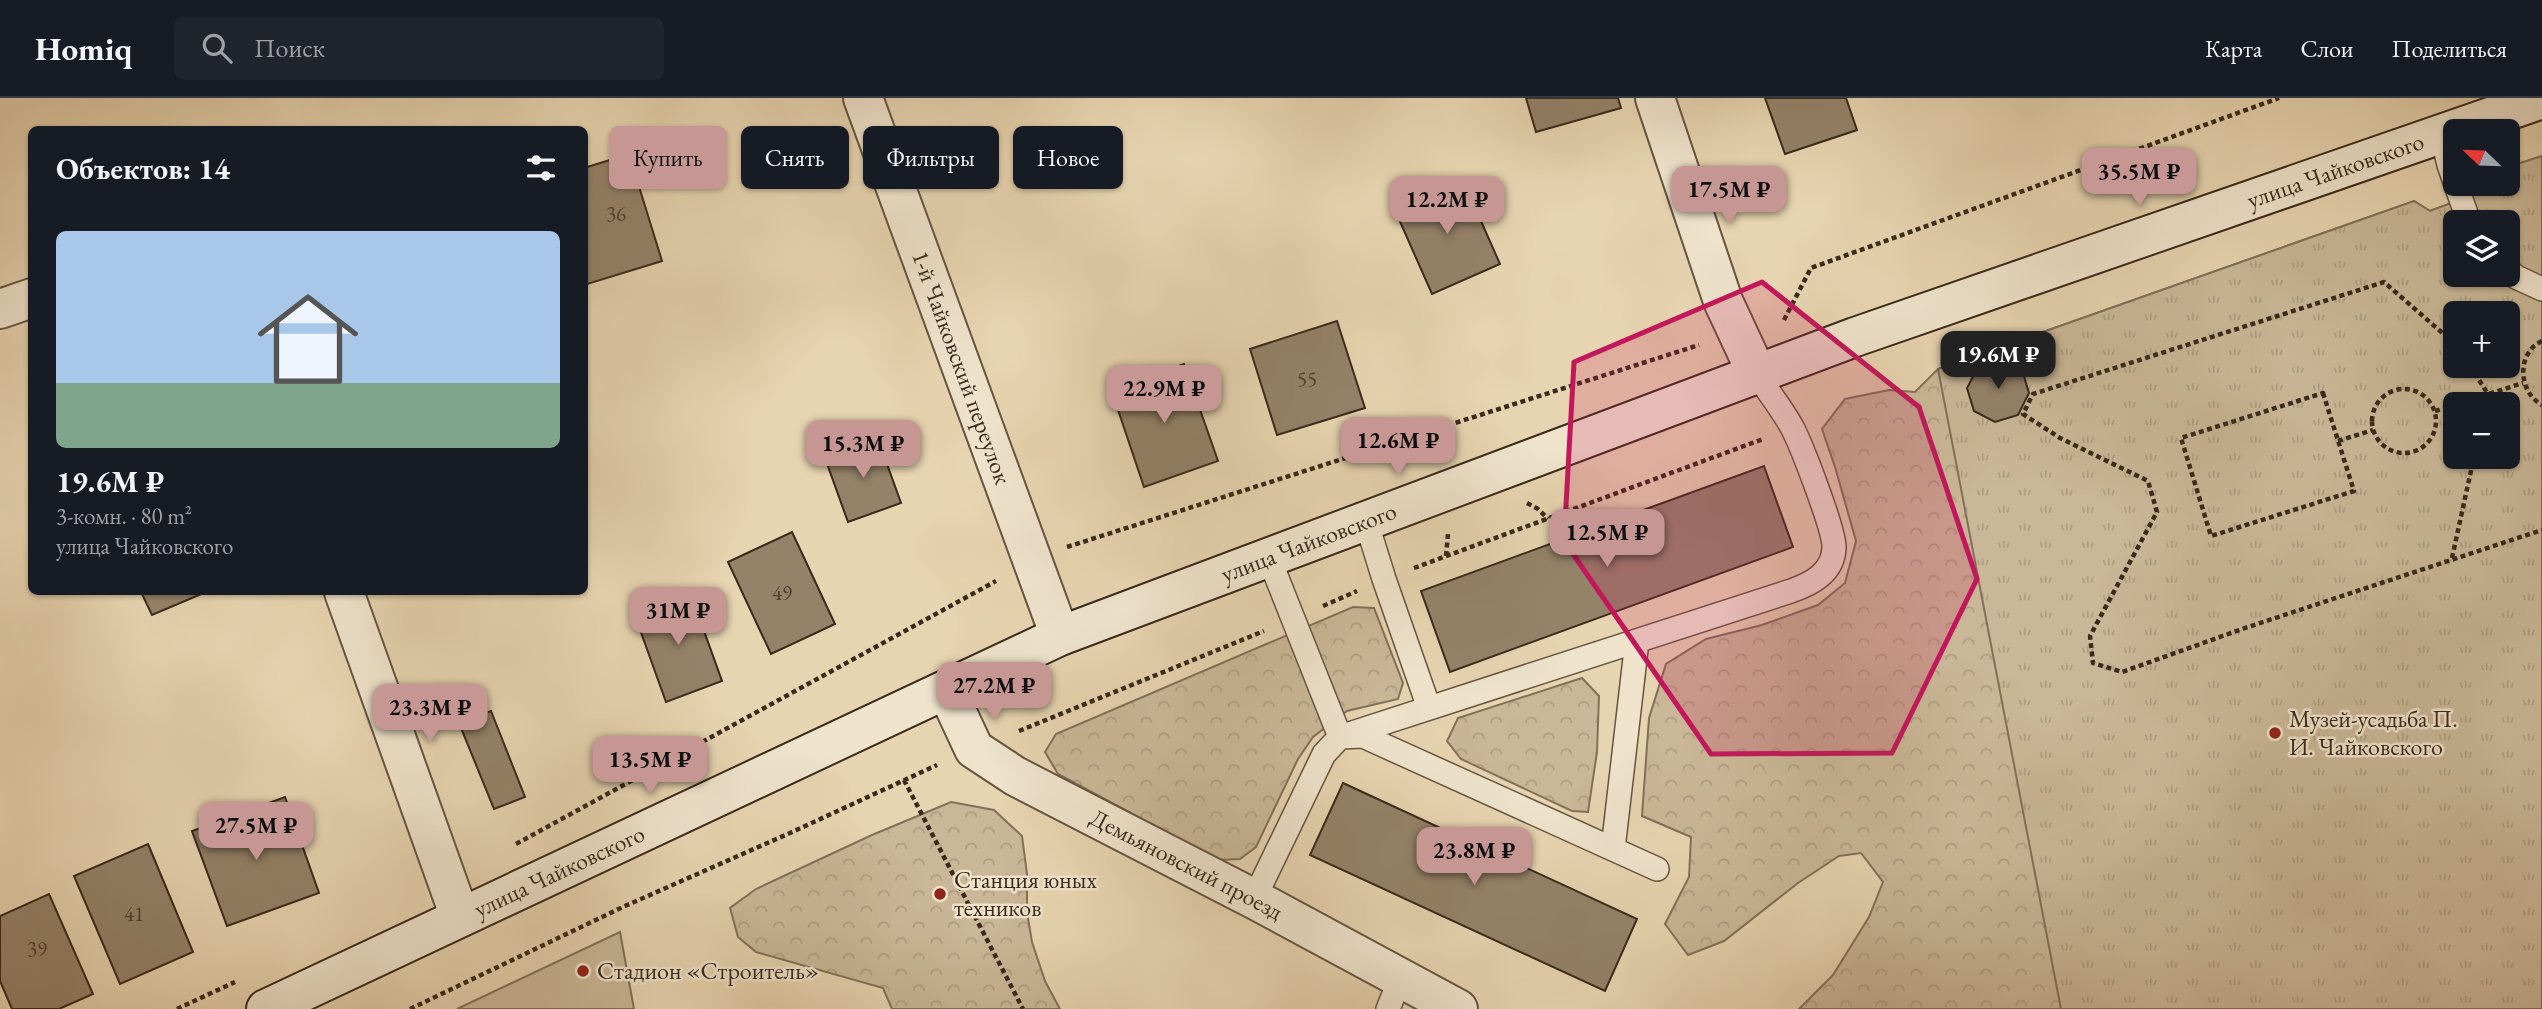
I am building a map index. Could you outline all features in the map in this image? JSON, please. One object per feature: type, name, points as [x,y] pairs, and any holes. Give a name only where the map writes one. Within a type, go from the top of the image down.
[{"type":"street","name":"1-й Чайковский переулок","points":[[863,98],[1060,636]]},
{"type":"street","points":[[1655,98],[1723,301],[1757,374]]},
{"type":"street","name":"улица Чайковского","points":[[266,1009],[1060,636],[1854,337],[2542,99]]},
{"type":"street","points":[[0,309],[28,299]]},
{"type":"street","points":[[345,595],[460,917]]},
{"type":"street","points":[[947,691],[974,749]]},
{"type":"street","name":"Демьяновский проезд","points":[[974,749],[1015,776],[1254,900],[1394,994],[1458,1009]]},
{"type":"lane","points":[[2441,135],[2465,210]]},
{"type":"lane","points":[[2520,279],[2542,289]]},
{"type":"lane","points":[[1254,900],[1324,754],[1340,737],[1791,592],[1814,582],[1828,567],[1834,547],[1825,514],[1793,428],[1757,374]]},
{"type":"lane","points":[[1366,521],[1429,708]]},
{"type":"lane","points":[[1269,558],[1340,737]]},
{"type":"lane","points":[[1613,849],[1637,642]]},
{"type":"lane","points":[[1340,737],[1363,736],[1657,869]]},
{"type":"path","points":[[1757,374],[1811,268],[2279,98]]},
{"type":"path","points":[[2443,334],[2384,282],[2033,394],[2023,414],[2060,438],[2148,481],[2157,512],[2090,636],[2093,663],[2122,672],[2245,628],[2542,530]]},
{"type":"path","points":[[509,848],[1052,552],[1737,333]]},
{"type":"path","points":[[2542,341],[2538,342],[2524,360],[2523,383],[2533,400],[2542,405]]},
{"type":"path","points":[[2494,392],[2523,383]]},
{"type":"path","points":[[2404,388],[2423,394],[2435,411],[2435,428],[2428,443],[2413,452],[2397,452],[2382,445],[2373,430],[2373,410],[2385,394],[2404,388]]},
{"type":"path","points":[[2323,393],[2338,441],[2354,491],[2211,536],[2181,438],[2323,393]]},
{"type":"path","points":[[2435,411],[2443,409]]},
{"type":"path","points":[[2338,441],[2373,430]]},
{"type":"path","points":[[2451,559],[2471,469]]},
{"type":"path","points":[[410,1009],[625,906],[904,779],[1384,579],[1548,519]]},
{"type":"path","points":[[904,779],[1023,1009]]},
{"type":"path","points":[[177,1009],[239,980]]},
{"type":"highlighted area","points":[[1762,282],[1919,407],[1977,579],[1892,753],[1711,754],[1564,541],[1574,362]]},
{"type":"green space","name":"Музей-усадьба П. И. Чайковского","points":[[2542,156],[2542,616],[2267,1009],[1799,1009],[1833,975],[1869,917],[1883,882],[1861,853],[1839,856],[1798,883],[1724,941],[1688,955],[1665,924],[1689,877],[1691,837],[1642,816],[1649,718],[1666,664],[1706,639],[1762,625],[1818,605],[1845,583],[1856,541],[1822,429],[1845,399],[1889,390],[1915,392],[1938,369],[2414,201],[2430,211],[2470,196],[2520,196],[2520,163]]},
{"type":"green space","name":"Музей-усадьба П. И. Чайковского","points":[[2542,156],[2542,1009],[2061,1009],[1938,369],[2414,201],[2430,211],[2470,196],[2520,196],[2520,163]]},
{"type":"green space","points":[[1353,607],[1374,608],[1403,683],[1398,699],[1347,711],[1313,737],[1298,759],[1256,847],[1240,859],[1218,860],[1058,774],[1045,752],[1056,734]]},
{"type":"green space","points":[[1582,678],[1599,696],[1597,752],[1588,812],[1572,811],[1461,759],[1447,741],[1458,718]]},
{"type":"green space","points":[[951,802],[994,810],[1022,836],[1027,874],[1027,912],[1032,942],[1045,981],[1060,1009],[892,1009],[883,988],[756,952],[738,937],[730,908],[756,889]]},
{"type":"green space","name":"Стадион «Строитель»","points":[[620,932],[634,1009],[457,1009]]},
{"type":"building","points":[[1526,98],[1618,98],[1621,108],[1536,132]]},
{"type":"building","points":[[1765,98],[1846,98],[1857,130],[1785,154]]},
{"type":"building","points":[[609,160],[609,189],[640,189],[662,261],[588,284],[588,167]]},
{"type":"building","points":[[1462,178],[1500,264],[1432,294],[1394,208]]},
{"type":"building","points":[[1337,321],[1365,408],[1277,435],[1250,349]]},
{"type":"building","points":[[2001,360],[2022,370],[2029,393],[2018,415],[1995,422],[1974,411],[1967,388],[1978,367]]},
{"type":"building","points":[[1184,364],[1218,461],[1144,487],[1111,389]]},
{"type":"building","points":[[878,439],[901,503],[848,522],[825,458]]},
{"type":"building","points":[[1764,466],[1793,547],[1450,672],[1421,591]]},
{"type":"building","points":[[792,532],[835,624],[771,654],[728,562]]},
{"type":"building","points":[[690,592],[722,681],[666,702],[634,613]]},
{"type":"building","points":[[142,595],[199,595],[152,615]]},
{"type":"building","points":[[491,711],[525,797],[494,809],[459,723]]},
{"type":"building","points":[[1343,783],[1637,919],[1605,991],[1310,855]]},
{"type":"building","points":[[285,797],[319,893],[227,926],[192,831]]},
{"type":"building","points":[[148,844],[193,952],[120,984],[74,876]]},
{"type":"building","points":[[49,894],[93,994],[59,1009],[12,1009],[0,981],[0,916]]},
{"type":"place","name":"Музей-усадьба П. И. Чайковского","points":[[2275,733]]},
{"type":"place","name":"Станция юных техников","points":[[940,894]]},
{"type":"place","name":"Стадион «Строитель»","points":[[583,971]]}]
